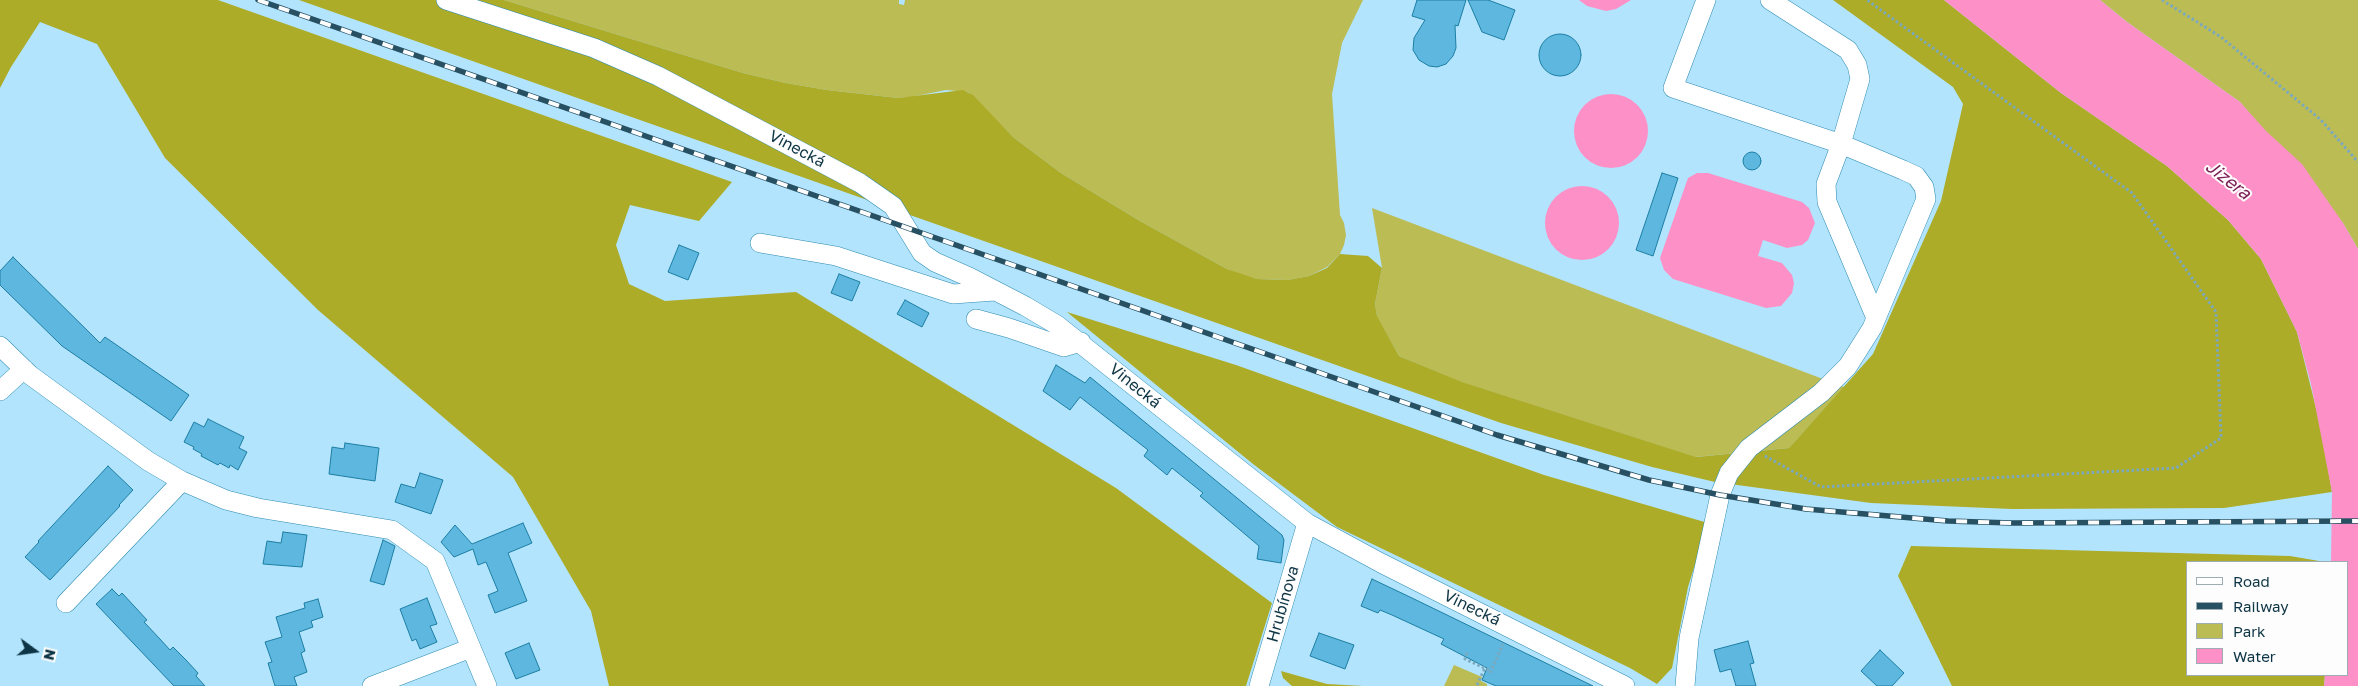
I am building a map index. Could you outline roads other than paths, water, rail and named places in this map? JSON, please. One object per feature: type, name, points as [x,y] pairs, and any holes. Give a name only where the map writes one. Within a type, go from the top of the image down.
[{"type":"street","name":"Vinecká","points":[[446,0],[594,48],[658,76],[867,187],[893,206],[922,253],[935,262],[1049,320],[1081,342],[1307,523],[1381,563],[1625,686]]},
{"type":"street","points":[[1685,686],[1689,638],[1720,495],[1729,474],[1749,448],[1821,393],[1848,366],[1876,318],[1926,199],[1924,187],[1916,176],[1903,170],[1841,144],[1673,88],[1706,0]]},
{"type":"street","points":[[1770,0],[1848,50],[1857,65],[1860,80],[1841,144],[1826,184],[1827,202],[1876,318]]},
{"type":"street","points":[[760,243],[836,256],[953,294],[995,291]]},
{"type":"street","points":[[976,319],[1010,328],[1064,347],[1081,342]]},
{"type":"street","points":[[0,346],[24,370],[148,461],[182,481],[226,500],[258,508],[392,530],[435,561],[487,686]]},
{"type":"street","points":[[0,391],[24,370]]},
{"type":"street","points":[[66,603],[182,481]]},
{"type":"street","name":"Hrubínova","points":[[1259,686],[1307,523]]},
{"type":"street","points":[[372,686],[471,648]]},
{"type":"water","points":[[1579,0],[1631,0],[1616,9],[1606,11],[1587,6]]},
{"type":"water","name":"Jizera","points":[[1944,0],[2100,0],[2127,22],[2240,102],[2266,131],[2302,164],[2343,223],[2358,249],[2358,686],[2324,686],[2325,676],[2348,676],[2348,561],[2331,561],[2332,492],[2311,384],[2297,332],[2261,259],[2228,220],[2167,166],[2061,93]]},
{"type":"water","points":[[1611,94],[1625,97],[1637,105],[1645,117],[1648,131],[1645,145],[1637,157],[1625,165],[1611,168],[1597,165],[1585,157],[1577,145],[1574,131],[1577,117],[1585,105],[1597,97]]},
{"type":"water","points":[[1697,173],[1708,173],[1802,202],[1809,208],[1815,223],[1808,240],[1802,245],[1787,248],[1763,240],[1758,256],[1782,263],[1792,275],[1794,283],[1792,293],[1781,306],[1766,308],[1673,279],[1664,270],[1660,258],[1688,178]]},
{"type":"water","points":[[1582,186],[1596,189],[1608,197],[1616,209],[1619,223],[1616,237],[1608,249],[1596,257],[1582,260],[1568,257],[1556,249],[1548,237],[1545,223],[1548,209],[1556,197],[1568,189]]},
{"type":"railway","points":[[258,0],[1497,435],[1649,480],[1720,495],[1806,509],[1948,521],[2012,523],[2358,521]]}]
